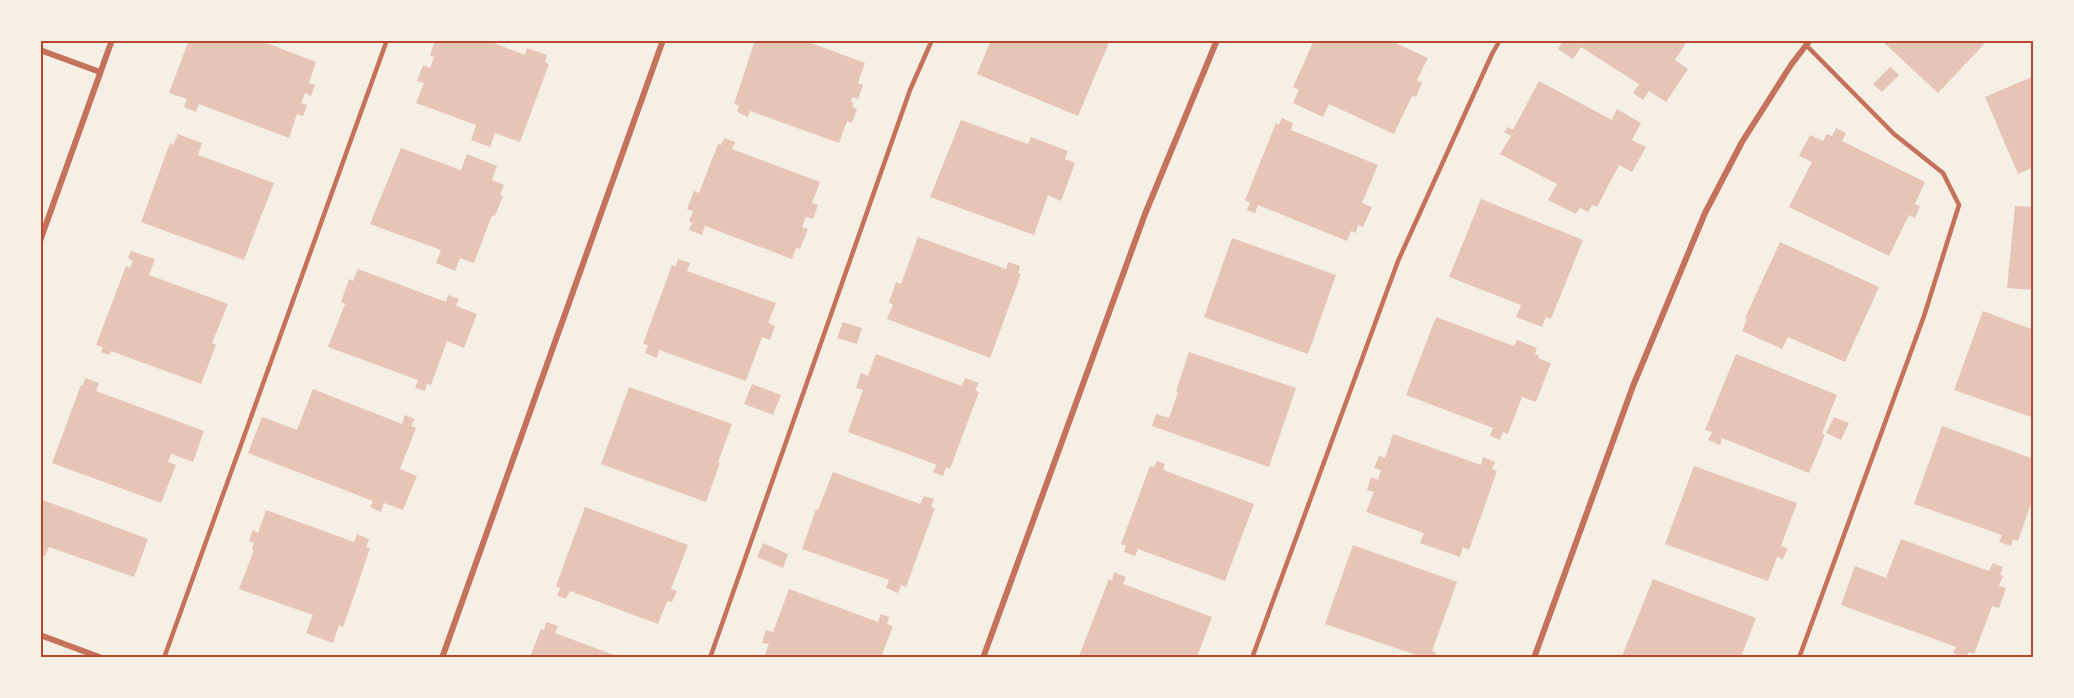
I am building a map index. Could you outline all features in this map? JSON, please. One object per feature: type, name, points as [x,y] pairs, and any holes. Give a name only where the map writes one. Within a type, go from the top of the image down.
[{"type":"street","points":[[40,241],[112,40]]},
{"type":"street","points":[[442,657],[663,40]]},
{"type":"street","points":[[983,657],[1145,214],[1217,40]]},
{"type":"street","points":[[1534,657],[1632,386],[1704,213],[1742,141],[1808,43]]},
{"type":"street","points":[[40,50],[100,72]]},
{"type":"street","points":[[40,635],[102,657]]},
{"type":"lane","points":[[164,657],[387,40]]},
{"type":"lane","points":[[710,657],[910,90],[932,40]]},
{"type":"lane","points":[[1252,657],[1398,261],[1491,54],[1500,40]]},
{"type":"lane","points":[[1799,657],[1924,316],[1959,205],[1943,172],[1894,134],[1808,43]]},
{"type":"building","points":[[189,40],[259,40],[316,62],[309,83],[315,85],[311,96],[305,93],[301,103],[307,105],[303,116],[297,114],[289,138],[199,104],[196,112],[184,107],[187,99],[169,93]]},
{"type":"building","points":[[435,40],[486,40],[525,55],[527,48],[547,55],[545,62],[549,64],[520,142],[495,133],[490,147],[471,140],[476,125],[416,103],[424,83],[417,81],[423,65],[430,68],[434,57],[430,56]]},
{"type":"building","points":[[755,40],[803,40],[865,63],[858,83],[863,85],[858,99],[852,97],[851,102],[854,103],[852,107],[857,109],[852,123],[847,121],[839,143],[750,111],[748,117],[737,112],[739,106],[734,104]]},
{"type":"building","points":[[991,40],[1110,40],[1078,116],[977,74]]},
{"type":"building","points":[[1314,40],[1389,40],[1428,58],[1417,80],[1422,83],[1416,97],[1412,96],[1394,134],[1329,104],[1323,117],[1293,103],[1299,90],[1293,87]]},
{"type":"building","points":[[1563,40],[1688,40],[1675,60],[1688,69],[1666,102],[1649,91],[1643,100],[1633,93],[1639,84],[1581,47],[1573,59],[1558,49]]},
{"type":"building","points":[[1881,40],[1988,40],[1938,93]]},
{"type":"building","points":[[1890,67],[1899,75],[1882,92],[1873,84]]},
{"type":"building","points":[[2034,76],[2034,167],[2018,174],[1985,97]]},
{"type":"building","points":[[1539,81],[1612,120],[1617,109],[1641,123],[1632,140],[1646,147],[1632,172],[1619,165],[1597,207],[1592,205],[1588,212],[1580,208],[1576,214],[1548,200],[1557,184],[1500,154],[1511,136],[1504,132],[1508,127],[1513,130]]},
{"type":"building","points":[[1282,118],[1293,123],[1291,130],[1378,165],[1362,203],[1372,207],[1363,227],[1358,225],[1356,233],[1351,231],[1347,241],[1258,205],[1255,213],[1247,210],[1250,203],[1245,200],[1276,123],[1279,125]]},
{"type":"building","points":[[961,120],[1028,144],[1031,137],[1068,151],[1065,159],[1075,163],[1061,201],[1048,195],[1034,235],[930,197]]},
{"type":"building","points":[[1836,128],[1846,133],[1842,141],[1925,182],[1915,204],[1920,206],[1915,218],[1909,215],[1889,256],[1789,207],[1812,162],[1799,156],[1810,135],[1823,141],[1827,134],[1832,136]]},
{"type":"building","points":[[178,134],[202,143],[198,155],[274,183],[244,260],[141,222],[170,143],[173,145]]},
{"type":"building","points":[[724,138],[735,142],[732,149],[820,182],[812,203],[818,205],[813,219],[806,217],[802,227],[808,229],[800,249],[796,248],[792,259],[705,226],[702,235],[689,230],[692,223],[689,221],[693,211],[687,209],[694,191],[699,193],[718,144],[721,145]]},
{"type":"building","points":[[401,148],[461,170],[467,154],[497,166],[492,180],[504,185],[500,195],[503,196],[495,216],[492,216],[474,263],[460,258],[455,271],[436,263],[441,250],[370,224]]},
{"type":"building","points":[[1481,199],[1583,240],[1551,319],[1546,317],[1542,327],[1516,317],[1521,305],[1449,277]]},
{"type":"building","points":[[2015,206],[2034,207],[2034,290],[2007,288]]},
{"type":"building","points":[[918,237],[1006,269],[1008,262],[1020,266],[1018,273],[1021,274],[990,358],[887,319],[893,305],[889,302],[896,282],[901,284]]},
{"type":"building","points":[[1232,238],[1336,275],[1308,354],[1204,317]]},
{"type":"building","points":[[1780,242],[1879,287],[1845,362],[1788,337],[1782,349],[1742,331],[1747,319],[1745,318]]},
{"type":"building","points":[[131,251],[155,259],[149,275],[228,304],[212,343],[216,345],[201,384],[111,351],[109,355],[101,352],[103,347],[96,345],[126,266],[130,268],[133,261],[128,258]]},
{"type":"building","points":[[678,259],[690,263],[687,271],[776,303],[768,323],[775,326],[770,340],[762,337],[746,381],[659,350],[657,358],[645,353],[648,345],[643,344],[672,265],[676,266]]},
{"type":"building","points":[[358,269],[446,302],[448,295],[459,299],[456,306],[477,314],[464,348],[447,341],[431,385],[427,384],[425,391],[415,388],[418,380],[328,347],[345,304],[341,302],[349,279],[353,281]]},
{"type":"building","points":[[1983,311],[2034,330],[2034,418],[1954,390]]},
{"type":"building","points":[[1436,317],[1514,346],[1517,340],[1537,348],[1535,354],[1539,355],[1538,358],[1551,363],[1536,402],[1522,397],[1508,434],[1503,432],[1500,440],[1490,436],[1493,428],[1406,395]]},
{"type":"building","points":[[843,322],[862,328],[857,344],[837,338]]},
{"type":"building","points":[[1189,352],[1296,388],[1269,467],[1152,426],[1156,414],[1169,418]]},
{"type":"building","points":[[876,354],[962,386],[965,378],[979,383],[975,390],[979,392],[950,469],[946,467],[943,476],[933,472],[937,465],[848,432],[863,390],[856,388],[861,373],[868,376]]},
{"type":"building","points":[[1736,354],[1837,395],[1822,433],[1825,435],[1809,473],[1722,438],[1720,445],[1708,440],[1712,432],[1705,430]]},
{"type":"building","points":[[85,378],[99,383],[96,391],[204,431],[193,462],[171,454],[168,462],[176,465],[161,503],[52,463]]},
{"type":"building","points":[[752,384],[781,395],[773,415],[744,404]]},
{"type":"building","points":[[629,387],[732,424],[706,502],[601,464]]},
{"type":"building","points":[[313,389],[402,424],[405,415],[415,419],[411,426],[416,428],[400,469],[417,476],[403,510],[384,503],[381,512],[370,507],[373,501],[248,453],[262,417],[297,430]]},
{"type":"building","points":[[1834,417],[1849,423],[1841,440],[1826,433]]},
{"type":"building","points":[[1942,426],[2034,459],[2034,495],[2018,541],[2013,539],[2011,546],[1999,542],[2002,535],[1914,504]]},
{"type":"building","points":[[1393,434],[1481,465],[1483,457],[1495,462],[1492,469],[1497,471],[1469,550],[1463,547],[1460,557],[1420,543],[1424,533],[1366,512],[1374,492],[1367,490],[1371,477],[1378,480],[1381,470],[1374,468],[1379,456],[1385,458]]},
{"type":"building","points":[[1157,461],[1165,464],[1163,470],[1254,504],[1225,581],[1138,549],[1135,556],[1124,552],[1126,546],[1121,544],[1150,466],[1154,467]]},
{"type":"building","points":[[1694,466],[1797,503],[1781,546],[1788,548],[1783,559],[1777,557],[1768,581],[1665,544]]},
{"type":"building","points":[[833,472],[920,504],[924,496],[934,499],[931,507],[935,508],[906,587],[901,585],[898,593],[886,588],[889,580],[802,549],[816,509],[818,510]]},
{"type":"building","points":[[40,499],[148,539],[134,577],[49,547],[45,556],[40,555]]},
{"type":"building","points":[[585,507],[688,545],[671,589],[677,591],[672,602],[667,601],[658,624],[570,591],[566,599],[557,596],[560,588],[556,586]]},
{"type":"building","points":[[266,510],[354,542],[357,534],[369,539],[366,547],[370,548],[357,587],[343,627],[339,625],[333,643],[306,633],[313,615],[239,589],[254,550],[252,549],[254,543],[249,541],[253,530],[258,533]]},
{"type":"building","points":[[1901,539],[1989,571],[1993,563],[2003,567],[2000,574],[2003,576],[1999,586],[2006,588],[1999,608],[1992,606],[1974,654],[1969,652],[1967,657],[1964,657],[1953,653],[1956,647],[1841,605],[1855,566],[1886,578]]},
{"type":"building","points":[[763,543],[788,554],[783,568],[757,557]]},
{"type":"building","points":[[1353,545],[1457,582],[1432,651],[1436,653],[1435,657],[1422,657],[1325,624]]},
{"type":"building","points":[[1114,572],[1126,577],[1123,584],[1212,617],[1197,657],[1079,656],[1109,579],[1112,581]]},
{"type":"building","points":[[1653,579],[1756,618],[1741,657],[1622,656]]},
{"type":"building","points":[[789,589],[878,622],[881,614],[889,617],[887,624],[893,626],[881,657],[764,657],[769,644],[762,643],[766,630],[773,632]]},
{"type":"building","points":[[546,622],[558,626],[555,633],[619,657],[530,657]]}]
